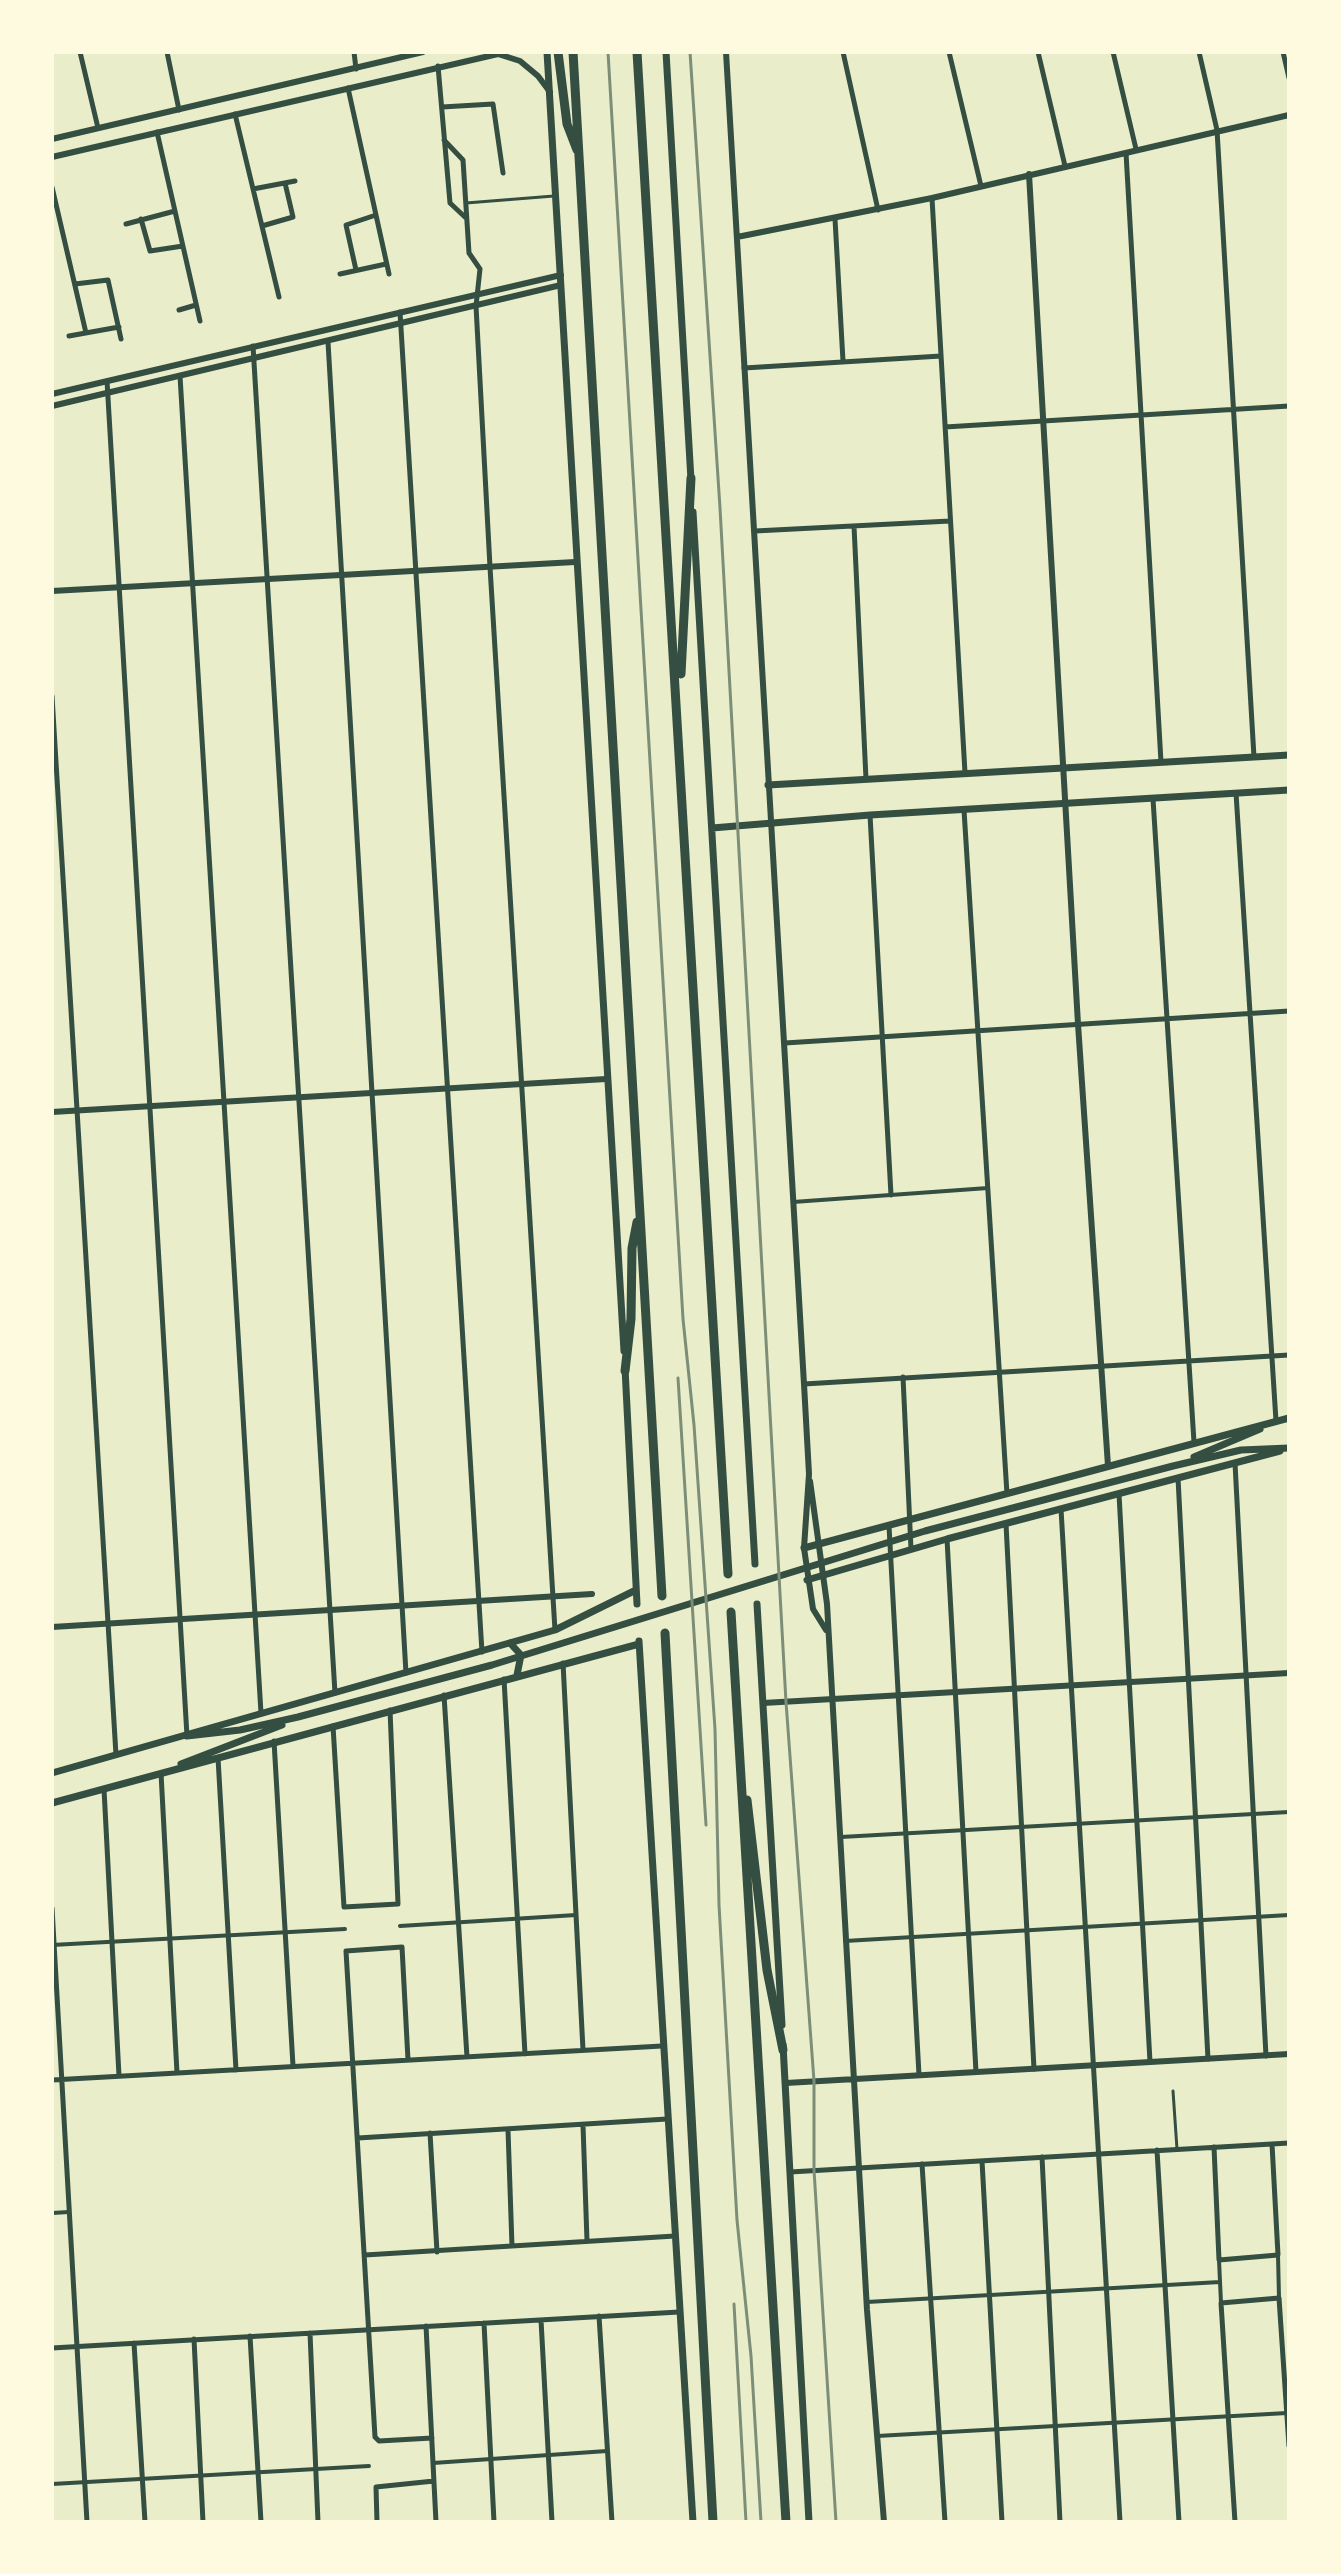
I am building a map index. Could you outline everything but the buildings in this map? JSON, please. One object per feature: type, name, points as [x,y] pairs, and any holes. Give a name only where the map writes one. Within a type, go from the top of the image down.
[{"type":"highway","points":[[558,52],[567,124],[579,153]]},
{"type":"highway","points":[[573,52],[662,1596]]},
{"type":"highway","points":[[637,52],[728,1574]]},
{"type":"highway","points":[[678,702],[685,638],[691,478]]},
{"type":"highway","points":[[625,1371],[631,1319],[632,1248],[639,1211]]},
{"type":"highway","points":[[731,1612],[786,2522]]},
{"type":"highway","points":[[665,1633],[713,2522]]},
{"type":"highway","points":[[739,1760],[767,1970],[783,2050]]},
{"type":"main road","points":[[547,52],[637,1604]]},
{"type":"main road","points":[[666,52],[755,1564]]},
{"type":"main road","points":[[768,785],[1289,755]]},
{"type":"main road","points":[[712,828],[870,815],[1289,790]]},
{"type":"main road","points":[[804,1548],[1289,1418]]},
{"type":"main road","points":[[1173,1466],[1276,1421]]},
{"type":"main road","points":[[187,1736],[240,1730],[298,1717],[492,1665],[925,1531],[1173,1466],[1241,1450],[1289,1448]]},
{"type":"main road","points":[[807,1580],[947,1539],[1289,1448]]},
{"type":"main road","points":[[872,1531],[875,1559]]},
{"type":"main road","points":[[52,1773],[555,1630],[636,1590]]},
{"type":"main road","points":[[757,1604],[809,2522]]},
{"type":"main road","points":[[510,1643],[521,1655],[517,1675]]},
{"type":"main road","points":[[52,1803],[274,1740],[639,1643],[693,2522]]},
{"type":"main road","points":[[161,1773],[209,1750],[298,1717]]},
{"type":"street","points":[[80,52],[98,128]]},
{"type":"street","points":[[167,52],[179,110]]},
{"type":"street","points":[[354,52],[356,69]]},
{"type":"street","points":[[52,139],[423,52]]},
{"type":"street","points":[[726,52],[809,1474],[823,1575],[833,1699],[853,2079],[884,2522]]},
{"type":"street","points":[[843,52],[878,210]]},
{"type":"street","points":[[949,52],[981,186]]},
{"type":"street","points":[[1038,52],[1065,166]]},
{"type":"street","points":[[1113,52],[1136,149]]},
{"type":"street","points":[[1199,52],[1217,130],[1254,757]]},
{"type":"street","points":[[1283,52],[1289,78]]},
{"type":"street","points":[[52,157],[500,53],[520,61],[538,76],[550,93]]},
{"type":"street","points":[[438,66],[450,205],[467,219]]},
{"type":"street","points":[[348,88],[389,274]]},
{"type":"street","points":[[442,107],[493,104],[503,173]]},
{"type":"street","points":[[235,114],[279,297]]},
{"type":"street","points":[[737,237],[878,210],[1289,115]]},
{"type":"street","points":[[157,131],[200,321]]},
{"type":"street","points":[[444,140],[463,160],[469,253],[480,269],[476,306],[490,567],[555,1630]]},
{"type":"street","points":[[1126,152],[1161,762]]},
{"type":"street","points":[[1029,174],[1078,1024],[1108,1466]]},
{"type":"street","points":[[253,189],[295,181]]},
{"type":"street","points":[[262,226],[293,217],[285,183]]},
{"type":"street","points":[[52,187],[86,333]]},
{"type":"street","points":[[932,198],[965,773]]},
{"type":"street","points":[[126,224],[175,211]]},
{"type":"street","points":[[356,270],[347,224],[376,215]]},
{"type":"street","points":[[141,219],[152,252],[183,246]]},
{"type":"street","points":[[835,219],[843,361]]},
{"type":"street","points":[[340,274],[387,263]]},
{"type":"street","points":[[52,394],[561,275]]},
{"type":"street","points":[[74,284],[107,279],[121,339]]},
{"type":"street","points":[[52,406],[561,285]]},
{"type":"street","points":[[179,310],[196,305]]},
{"type":"street","points":[[400,311],[482,1652]]},
{"type":"street","points":[[69,336],[119,327]]},
{"type":"street","points":[[328,342],[406,1673]]},
{"type":"street","points":[[253,345],[335,1693]]},
{"type":"street","points":[[744,368],[941,356]]},
{"type":"street","points":[[180,376],[261,1713]]},
{"type":"street","points":[[107,381],[187,1736]]},
{"type":"street","points":[[945,427],[1289,406]]},
{"type":"street","points":[[755,531],[950,521]]},
{"type":"street","points":[[854,526],[866,779]]},
{"type":"street","points":[[52,591],[575,562]]},
{"type":"street","points":[[52,696],[116,1755]]},
{"type":"street","points":[[1236,793],[1276,1421]]},
{"type":"street","points":[[1153,799],[1194,1442]]},
{"type":"street","points":[[964,810],[1007,1495]]},
{"type":"street","points":[[870,815],[891,1195]]},
{"type":"street","points":[[785,1043],[1289,1011]]},
{"type":"street","points":[[52,1112],[606,1079]]},
{"type":"street","points":[[793,1202],[988,1188]]},
{"type":"street","points":[[804,1384],[1289,1355]]},
{"type":"street","points":[[903,1377],[911,1549]]},
{"type":"street","points":[[1235,1463],[1266,2056]]},
{"type":"street","points":[[809,1474],[804,1548],[807,1580],[813,1609],[826,1630]]},
{"type":"street","points":[[1178,1478],[1208,2059]]},
{"type":"street","points":[[1119,1494],[1150,2062]]},
{"type":"street","points":[[1061,1509],[1120,2522]]},
{"type":"street","points":[[1006,1524],[1034,2069]]},
{"type":"street","points":[[889,1526],[919,2075]]},
{"type":"street","points":[[947,1539],[976,2072]]},
{"type":"street","points":[[52,1627],[592,1594]]},
{"type":"street","points":[[563,1662],[583,2050]]},
{"type":"street","points":[[763,1703],[1289,1673]]},
{"type":"street","points":[[504,1678],[525,2054]]},
{"type":"street","points":[[444,1695],[467,2057]]},
{"type":"street","points":[[333,1725],[344,1907],[398,1904],[389,1709]]},
{"type":"street","points":[[274,1740],[293,2066]]},
{"type":"street","points":[[218,1757],[236,2070]]},
{"type":"street","points":[[161,1773],[177,2073]]},
{"type":"street","points":[[104,1789],[119,2076]]},
{"type":"street","points":[[839,1837],[1289,1812]]},
{"type":"street","points":[[52,1908],[87,2522]]},
{"type":"street","points":[[400,1926],[576,1915]]},
{"type":"street","points":[[845,1941],[1289,1915]]},
{"type":"street","points":[[53,1945],[345,1929]]},
{"type":"street","points":[[408,2060],[402,1947],[346,1951],[375,2439],[432,2438]]},
{"type":"street","points":[[52,2080],[662,2046]]},
{"type":"street","points":[[786,2083],[1289,2054]]},
{"type":"street","points":[[358,2138],[667,2119]]},
{"type":"street","points":[[583,2125],[587,2241]]},
{"type":"street","points":[[508,2130],[512,2246]]},
{"type":"street","points":[[430,2133],[437,2252]]},
{"type":"street","points":[[790,2172],[1289,2143]]},
{"type":"street","points":[[1272,2144],[1289,2446]]},
{"type":"street","points":[[1214,2147],[1235,2522]]},
{"type":"street","points":[[1157,2150],[1179,2522]]},
{"type":"street","points":[[1042,2157],[1060,2522]]},
{"type":"street","points":[[982,2161],[1002,2522]]},
{"type":"street","points":[[922,2164],[945,2522]]},
{"type":"street","points":[[52,2213],[69,2212]]},
{"type":"street","points":[[365,2255],[675,2236]]},
{"type":"street","points":[[1219,2260],[1278,2255]]},
{"type":"street","points":[[1279,2278],[1289,2278]]},
{"type":"street","points":[[867,2302],[1220,2282]]},
{"type":"street","points":[[1221,2303],[1279,2298]]},
{"type":"street","points":[[52,2348],[679,2312]]},
{"type":"street","points":[[599,2316],[612,2522]]},
{"type":"street","points":[[541,2320],[552,2522]]},
{"type":"street","points":[[484,2323],[494,2522]]},
{"type":"street","points":[[426,2326],[436,2522]]},
{"type":"street","points":[[310,2333],[318,2522]]},
{"type":"street","points":[[250,2336],[261,2522]]},
{"type":"street","points":[[194,2339],[203,2522]]},
{"type":"street","points":[[134,2343],[145,2522]]},
{"type":"street","points":[[877,2436],[1288,2413]]},
{"type":"street","points":[[433,2463],[607,2451]]},
{"type":"street","points":[[52,2484],[369,2466]]},
{"type":"street","points":[[377,2522],[376,2487],[434,2481]]},
{"type":"lane","points":[[466,203],[555,196]]},
{"type":"lane","points":[[1173,2091],[1177,2149]]},
{"type":"railway","points":[[608,52],[683,1319],[694,1425],[715,1729],[719,1905],[737,2220],[751,2356],[761,2522]]},
{"type":"railway","points":[[690,52],[720,508],[786,1702],[814,2081],[814,2170],[836,2522]]},
{"type":"railway","points":[[678,1378],[706,1825]]},
{"type":"railway","points":[[734,2304],[746,2522]]}]
